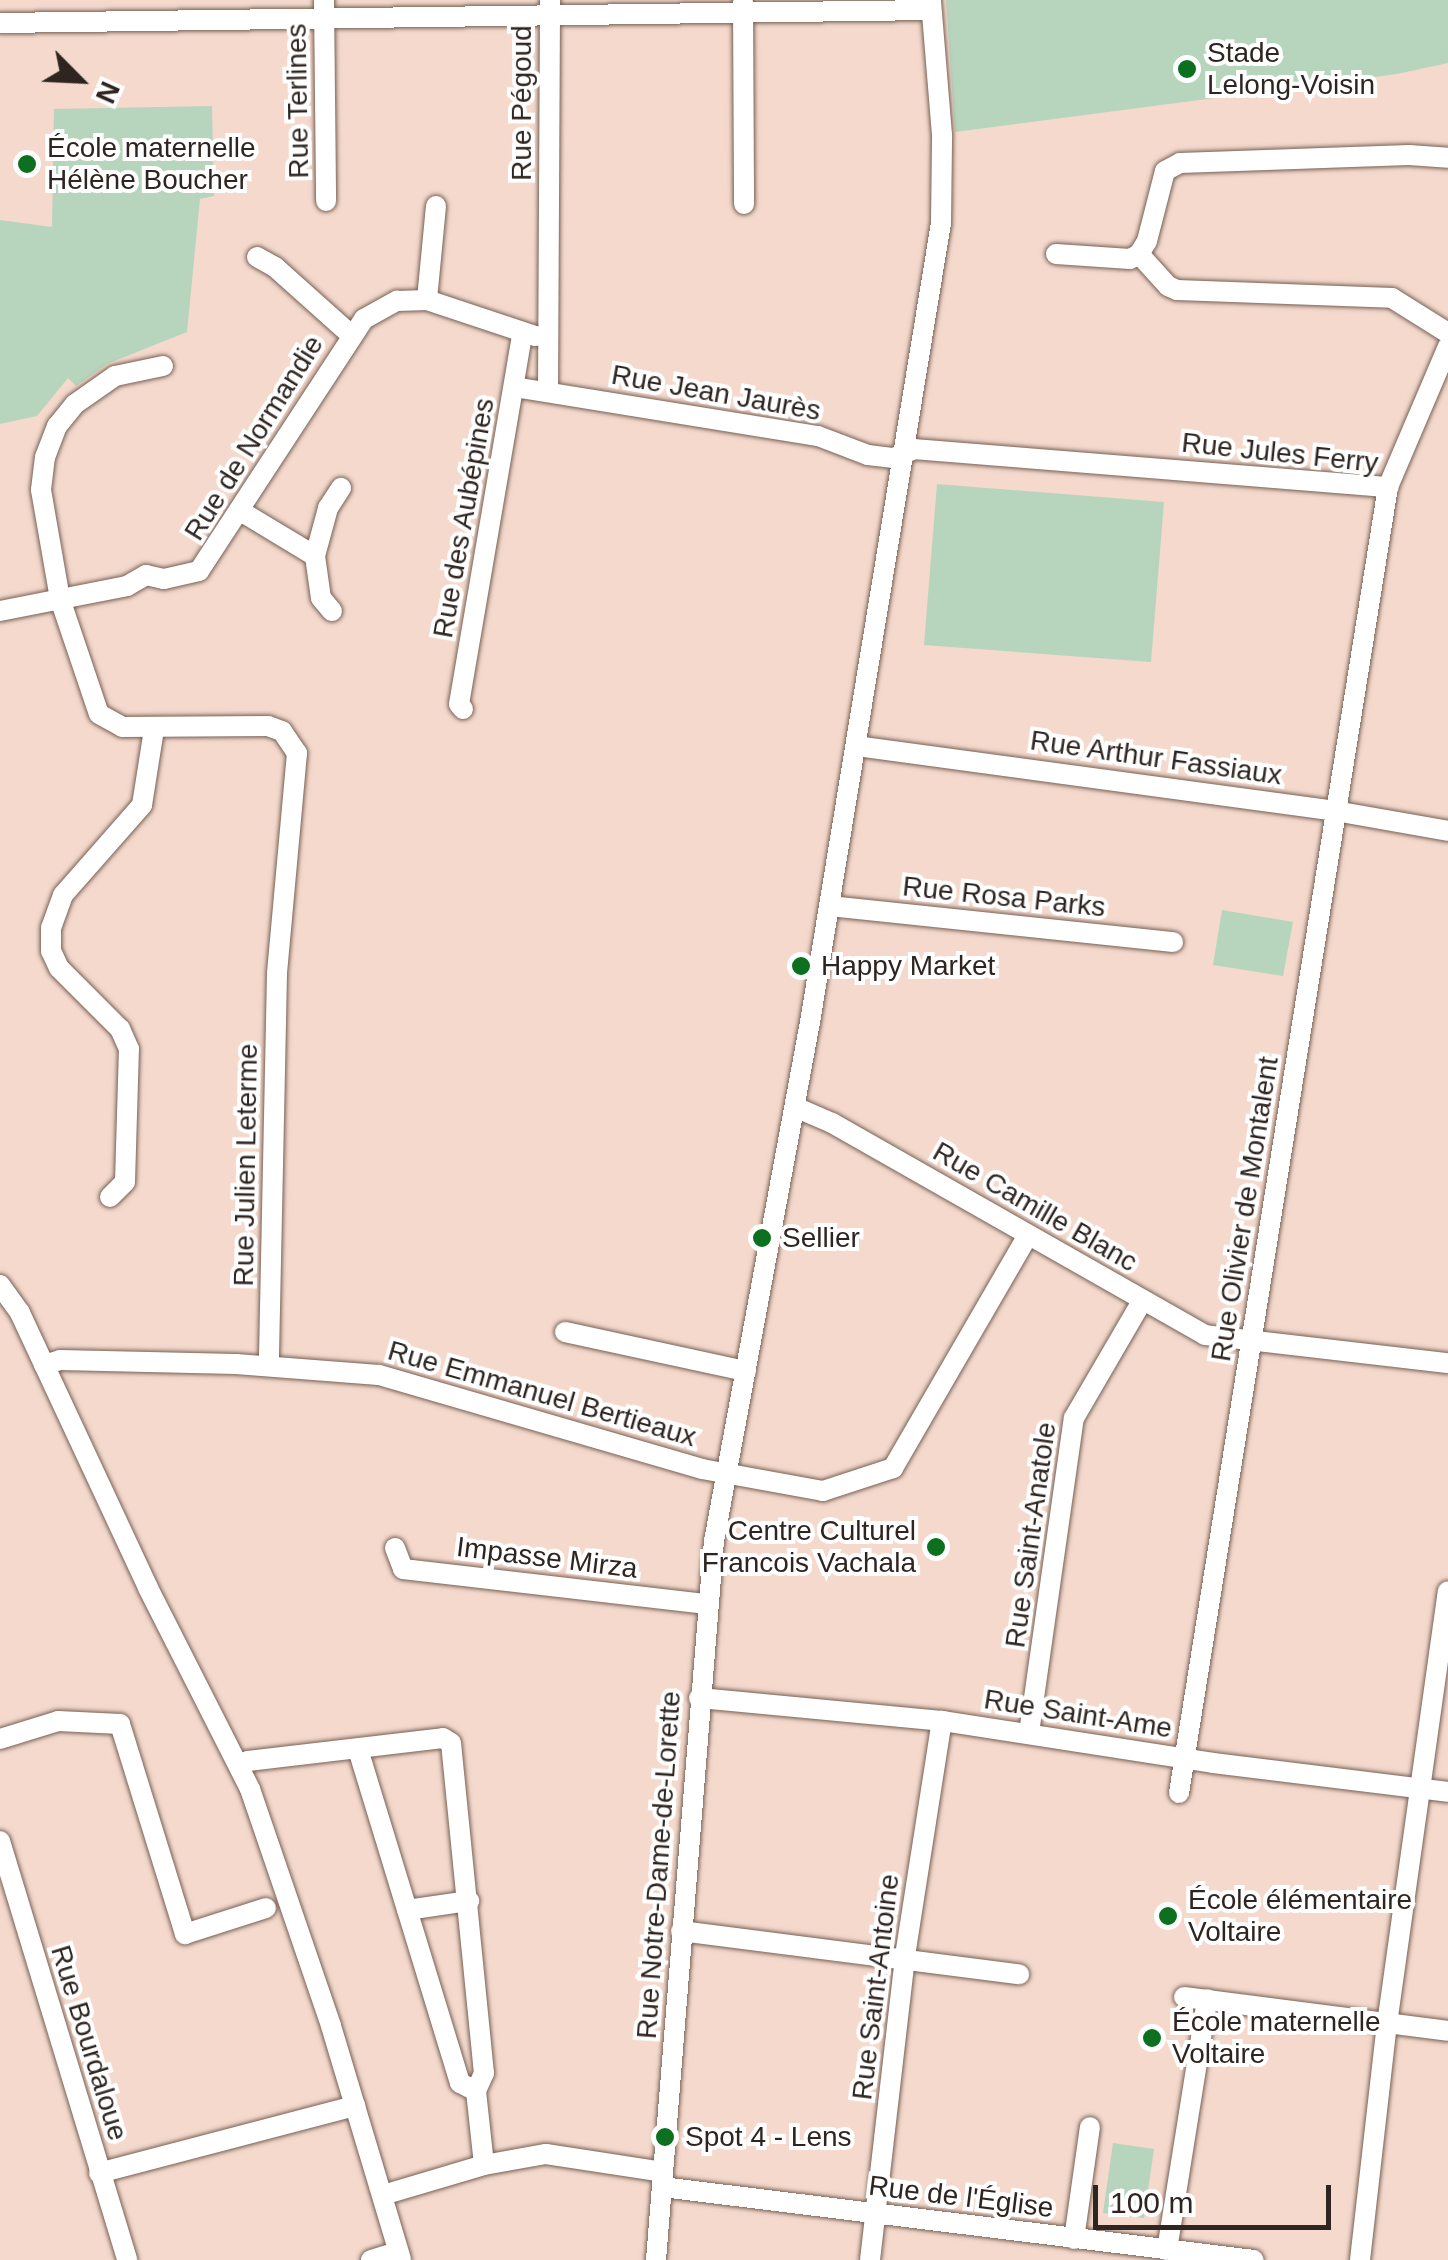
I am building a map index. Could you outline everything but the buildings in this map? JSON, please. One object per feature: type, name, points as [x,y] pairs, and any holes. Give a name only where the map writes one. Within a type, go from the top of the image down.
[{"type":"street","points":[[0,23],[324,10],[931,5]]},
{"type":"street","name":"Rue Notre-Dame-de-Lorette","points":[[656,2260],[707,1604],[726,1475],[795,1107],[906,454],[943,184],[931,5]]},
{"type":"street","points":[[743,6],[744,204]]},
{"type":"street","name":"Rue Pégoud","points":[[548,392],[550,8]]},
{"type":"street","name":"Rue Terlines","points":[[324,10],[326,201]]},
{"type":"street","points":[[1056,254],[1130,259],[1139,254],[1148,240],[1165,171],[1180,162],[1448,158]]},
{"type":"street","points":[[436,206],[428,300],[522,334],[548,337]]},
{"type":"street","points":[[1139,254],[1168,286],[1177,290],[1392,298],[1448,333]]},
{"type":"street","points":[[257,257],[275,267],[351,336]]},
{"type":"street","name":"Rue de Normandie","points":[[0,611],[127,586],[146,575],[164,580],[199,571],[242,512],[351,336],[380,306],[428,300]]},
{"type":"street","name":"Rue des Aubépines","points":[[463,709],[459,704],[522,334]]},
{"type":"street","points":[[1388,486],[1448,346]]},
{"type":"street","points":[[110,1197],[125,1182],[129,1049],[120,1029],[59,968],[51,951],[50,928],[64,895],[142,805],[154,728],[122,726],[99,714],[60,599],[41,490],[44,458],[57,426],[75,404],[115,376],[163,366]]},
{"type":"street","name":"Rue Jean Jaurès","points":[[514,387],[818,436],[868,455],[894,458],[906,454]]},
{"type":"street","name":"Rue Jules Ferry","points":[[906,454],[914,449],[1388,486],[1335,811]]},
{"type":"street","points":[[332,610],[321,598],[315,556],[328,508],[341,488]]},
{"type":"street","points":[[242,512],[315,556]]},
{"type":"street","name":"Rue Julien Leterme","points":[[154,728],[268,726],[294,742],[294,792],[278,966],[269,1365]]},
{"type":"street","name":"Rue Arthur Fassiaux","points":[[856,746],[1335,811],[1448,831]]},
{"type":"street","name":"Rue Olivier de Montalent","points":[[1179,1794],[1198,1694],[1206,1616],[1335,811]]},
{"type":"street","name":"Rue Rosa Parks","points":[[830,906],[1173,942]]},
{"type":"street","name":"Rue Camille Blanc","points":[[795,1107],[809,1110],[1206,1335],[1448,1363]]},
{"type":"street","name":"Rue Emmanuel Bertieaux","points":[[44,1364],[60,1360],[269,1365],[378,1374],[726,1475],[823,1490],[893,1468],[1028,1235]]},
{"type":"street","points":[[0,1285],[20,1313],[148,1588],[240,1766],[302,1940],[400,2256],[371,2260]]},
{"type":"street","name":"Rue Saint-Anatole","points":[[1030,1733],[1074,1418],[1142,1301]]},
{"type":"street","points":[[565,1332],[746,1371]]},
{"type":"street","name":"Impasse Mirza","points":[[396,1548],[403,1569],[707,1604]]},
{"type":"street","points":[[1360,2260],[1387,2024],[1448,1591]]},
{"type":"street","name":"Rue Saint-Ame","points":[[699,1698],[942,1721],[1184,1758],[1448,1792]]},
{"type":"street","points":[[0,1738],[58,1721],[120,1724],[185,1934],[266,1908]]},
{"type":"street","name":"Rue Saint-Antoine","points":[[870,2260],[905,1956],[942,1721]]},
{"type":"street","points":[[240,1766],[442,1738],[451,1743],[470,1900],[484,2073],[476,2091],[484,2165]]},
{"type":"street","points":[[358,1749],[460,2083],[476,2091]]},
{"type":"street","name":"Rue Bourdaloue","points":[[0,1842],[127,2260]]},
{"type":"street","points":[[407,1910],[470,1900]]},
{"type":"street","points":[[681,1931],[905,1956],[1019,1974]]},
{"type":"street","points":[[1184,1997],[1448,2032]]},
{"type":"street","points":[[1167,2250],[1206,1999]]},
{"type":"street","points":[[99,2173],[354,2106]]},
{"type":"street","points":[[1074,2239],[1090,2127]]},
{"type":"street","name":"Rue de l'Église","points":[[383,2194],[484,2165],[546,2154],[662,2180],[876,2214],[1254,2260]]},
{"type":"green space","name":"Stade Lelong-Voisin","points":[[946,0],[1448,0],[1448,63],[1397,74],[955,132]]},
{"type":"green space","points":[[212,106],[214,196],[200,199],[187,332],[107,364],[76,386],[68,378],[37,416],[0,424],[0,220],[52,227],[54,109]]},
{"type":"green space","points":[[937,484],[1164,502],[1151,662],[924,645]]},
{"type":"green space","points":[[1222,910],[1293,922],[1283,976],[1213,965]]},
{"type":"green space","points":[[1113,2143],[1154,2149],[1144,2218],[1103,2213]]},
{"type":"place","name":"Stade Lelong-Voisin","points":[[1187,69]]},
{"type":"place","name":"École maternelle Hélène Boucher","points":[[27,164]]},
{"type":"place","name":"Happy Market","points":[[801,966]]},
{"type":"place","name":"Sellier","points":[[762,1238]]},
{"type":"place","name":"Centre Culturel Francois Vachala","points":[[936,1547]]},
{"type":"place","name":"École élémentaire Voltaire","points":[[1168,1916]]},
{"type":"place","name":"École maternelle Voltaire","points":[[1152,2038]]},
{"type":"place","name":"Spot 4 - Lens","points":[[665,2137]]}]
